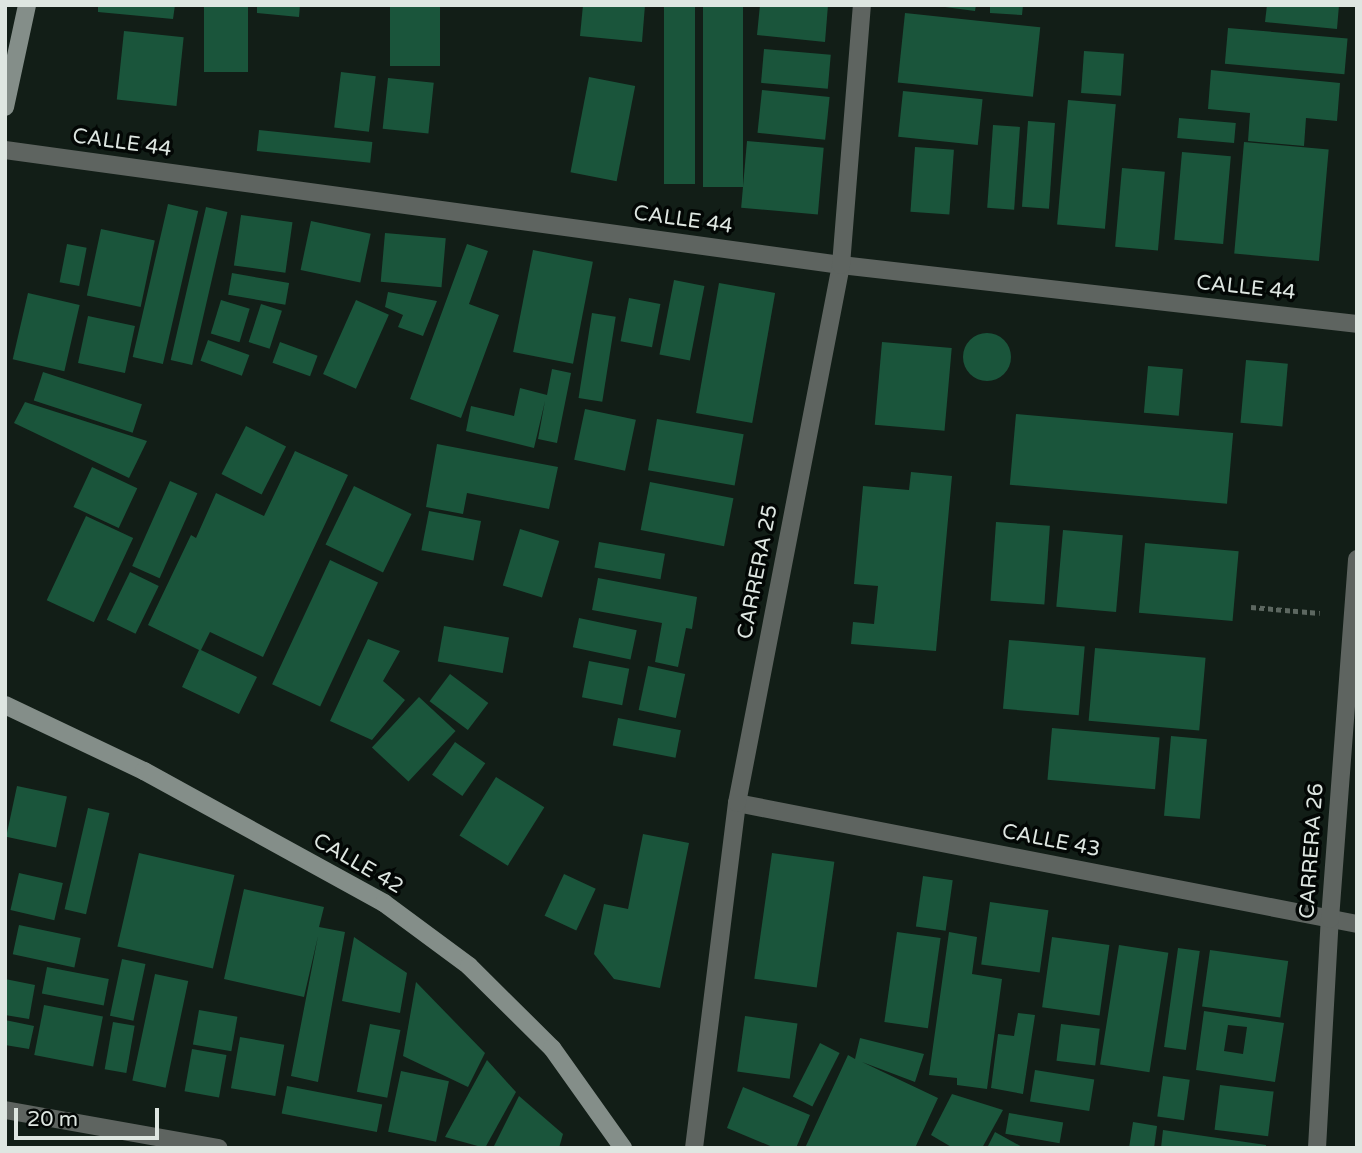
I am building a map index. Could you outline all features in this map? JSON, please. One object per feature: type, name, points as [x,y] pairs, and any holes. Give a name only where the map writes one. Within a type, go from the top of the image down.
[{"type":"main road","points":[[5,107],[27,5]]},
{"type":"main road","name":"CALLE 42","points":[[5,705],[144,771],[384,903],[469,966],[552,1048],[623,1148]]},
{"type":"street","name":"CARRERA 25","points":[[694,1148],[737,803],[841,265],[862,5]]},
{"type":"street","name":"CALLE 44","points":[[5,150],[841,265],[1357,324]]},
{"type":"street","name":"CARRERA 26","points":[[1317,1148],[1330,919],[1357,559]]},
{"type":"street","name":"CALLE 43","points":[[737,803],[1357,924]]},
{"type":"street","points":[[5,1110],[219,1148]]},
{"type":"path","points":[[1251,607],[1353,615]]},
{"type":"building","points":[[98,5],[175,5],[173,19],[98,12]]},
{"type":"building","points":[[204,5],[248,5],[248,72],[204,72]]},
{"type":"building","points":[[257,5],[300,5],[299,17],[257,13]]},
{"type":"building","points":[[390,5],[440,5],[440,66],[390,66]]},
{"type":"building","points":[[583,5],[645,5],[642,42],[580,36]]},
{"type":"building","points":[[664,5],[695,5],[695,184],[664,184]]},
{"type":"building","points":[[703,5],[743,5],[743,187],[703,187]]},
{"type":"building","points":[[760,5],[828,5],[825,42],[757,35]]},
{"type":"building","points":[[930,5],[976,5],[975,11]]},
{"type":"building","points":[[990,5],[1023,5],[1022,15],[990,13]]},
{"type":"building","points":[[1267,5],[1339,5],[1337,29],[1265,22]]},
{"type":"building","points":[[905,13],[1040,27],[1033,97],[898,83]]},
{"type":"building","points":[[1228,28],[1348,38],[1344,74],[1225,64]]},
{"type":"building","points":[[124,31],[184,37],[176,106],[117,100]]},
{"type":"building","points":[[764,49],[831,55],[828,89],[761,83]]},
{"type":"building","points":[[1084,51],[1124,54],[1121,96],[1081,93]]},
{"type":"building","points":[[1211,70],[1340,83],[1337,121],[1306,118],[1304,146],[1248,141],[1250,113],[1208,109]]},
{"type":"building","points":[[341,72],[376,76],[369,132],[334,128]]},
{"type":"building","points":[[589,77],[635,86],[617,181],[570,172]]},
{"type":"building","points":[[388,78],[434,83],[428,134],[383,129]]},
{"type":"building","points":[[762,90],[830,97],[825,140],[758,133]]},
{"type":"building","points":[[903,91],[983,99],[978,145],[898,137]]},
{"type":"building","points":[[1068,100],[1116,104],[1105,229],[1057,225]]},
{"type":"building","points":[[1179,118],[1236,123],[1234,143],[1177,138]]},
{"type":"building","points":[[1028,121],[1055,123],[1049,209],[1022,207]]},
{"type":"building","points":[[993,125],[1020,127],[1014,210],[987,208]]},
{"type":"building","points":[[259,130],[372,142],[370,163],[257,151]]},
{"type":"building","points":[[747,141],[824,148],[818,214],[741,208]]},
{"type":"building","points":[[1244,142],[1329,149],[1319,261],[1234,254]]},
{"type":"building","points":[[915,147],[954,150],[949,215],[910,212]]},
{"type":"building","points":[[1182,152],[1231,156],[1223,244],[1174,240]]},
{"type":"building","points":[[1122,168],[1165,172],[1158,250],[1115,247]]},
{"type":"building","points":[[168,204],[198,211],[163,364],[133,357]]},
{"type":"building","points":[[206,207],[227,212],[192,365],[171,360]]},
{"type":"building","points":[[241,215],[292,222],[285,273],[234,266]]},
{"type":"building","points":[[311,221],[371,234],[360,283],[301,270]]},
{"type":"building","points":[[101,229],[155,240],[141,307],[87,296]]},
{"type":"building","points":[[385,233],[446,238],[441,287],[381,282]]},
{"type":"building","points":[[67,244],[87,248],[79,286],[60,282]]},
{"type":"building","points":[[467,244],[488,251],[469,304],[499,315],[461,418],[410,399]]},
{"type":"building","points":[[533,250],[593,262],[573,364],[513,352]]},
{"type":"building","points":[[232,273],[289,283],[285,305],[228,295]]},
{"type":"building","points":[[674,280],[704,286],[690,361],[659,355]]},
{"type":"building","points":[[719,283],[775,293],[752,423],[696,413]]},
{"type":"building","points":[[388,292],[437,301],[423,336],[398,327],[403,315],[385,307]]},
{"type":"building","points":[[28,293],[80,305],[64,371],[13,359]]},
{"type":"building","points":[[629,298],[660,304],[652,347],[621,341]]},
{"type":"building","points":[[221,300],[250,309],[239,342],[211,333]]},
{"type":"building","points":[[356,300],[389,315],[356,389],[323,374]]},
{"type":"building","points":[[261,304],[282,311],[270,349],[249,342]]},
{"type":"building","points":[[592,313],[616,317],[602,402],[579,398]]},
{"type":"building","points":[[88,316],[135,326],[125,373],[78,363]]},
{"type":"building","points":[[987,333],[1004,340],[1011,357],[1004,374],[987,381],[970,374],[963,357],[970,340]]},
{"type":"building","points":[[208,340],[249,355],[242,376],[200,361]]},
{"type":"building","points":[[280,342],[318,356],[310,376],[272,363]]},
{"type":"building","points":[[882,342],[952,348],[944,431],[875,425]]},
{"type":"building","points":[[1246,360],[1288,364],[1282,426],[1241,423]]},
{"type":"building","points":[[1148,366],[1183,369],[1179,416],[1144,413]]},
{"type":"building","points":[[552,369],[571,373],[557,443],[538,439],[545,401],[534,448],[466,431],[471,406],[514,416],[520,388],[547,395]]},
{"type":"building","points":[[43,372],[142,404],[133,433],[34,401]]},
{"type":"building","points":[[25,402],[147,441],[129,478],[14,423]]},
{"type":"building","points":[[585,409],[636,420],[625,471],[574,460]]},
{"type":"building","points":[[1016,414],[1233,433],[1227,504],[1010,485]]},
{"type":"building","points":[[657,419],[744,434],[735,485],[648,470]]},
{"type":"building","points":[[246,426],[286,446],[262,495],[221,474]]},
{"type":"building","points":[[437,444],[558,467],[549,509],[467,493],[463,514],[426,507]]},
{"type":"building","points":[[295,451],[348,475],[263,657],[210,632],[201,650],[257,677],[239,714],[182,687],[199,650],[148,625],[191,535],[196,538],[216,493],[264,516]]},
{"type":"building","points":[[92,467],[137,488],[119,528],[73,507]]},
{"type":"building","points":[[911,472],[952,476],[936,651],[851,644],[853,622],[874,624],[878,586],[854,584],[863,486],[909,490]]},
{"type":"building","points":[[170,481],[197,493],[160,578],[132,566]]},
{"type":"building","points":[[650,482],[733,498],[724,546],[641,530]]},
{"type":"building","points":[[354,486],[412,514],[383,572],[326,544]]},
{"type":"building","points":[[429,511],[481,521],[473,560],[421,550]]},
{"type":"building","points":[[86,516],[133,538],[94,622],[47,600]]},
{"type":"building","points":[[996,522],[1050,526],[1044,605],[990,601]]},
{"type":"building","points":[[520,529],[559,541],[542,597],[503,585]]},
{"type":"building","points":[[1063,530],[1123,535],[1116,612],[1056,607]]},
{"type":"building","points":[[599,542],[665,554],[660,579],[594,568]]},
{"type":"building","points":[[1145,543],[1239,551],[1233,621],[1139,613]]},
{"type":"building","points":[[330,560],[378,582],[320,707],[272,684]]},
{"type":"building","points":[[130,572],[159,586],[136,634],[107,620]]},
{"type":"building","points":[[598,578],[697,597],[692,629],[686,628],[678,667],[655,662],[662,623],[592,610]]},
{"type":"building","points":[[579,618],[637,630],[630,660],[573,647]]},
{"type":"building","points":[[444,626],[509,637],[503,673],[438,661]]},
{"type":"building","points":[[368,639],[400,651],[383,681],[405,700],[372,740],[330,721]]},
{"type":"building","points":[[1009,640],[1085,647],[1079,715],[1003,709]]},
{"type":"building","points":[[1095,648],[1206,658],[1199,730],[1089,721]]},
{"type":"building","points":[[589,661],[629,669],[622,705],[582,697]]},
{"type":"building","points":[[648,666],[685,674],[676,718],[639,710]]},
{"type":"building","points":[[450,674],[488,703],[468,730],[430,701]]},
{"type":"building","points":[[419,697],[456,731],[409,782],[372,747]]},
{"type":"building","points":[[618,718],[681,730],[675,758],[613,745]]},
{"type":"building","points":[[1052,728],[1160,737],[1155,789],[1047,780]]},
{"type":"building","points":[[1171,736],[1207,739],[1200,819],[1164,816]]},
{"type":"building","points":[[455,742],[485,763],[462,796],[432,775]]},
{"type":"building","points":[[496,777],[544,807],[508,866],[459,836]]},
{"type":"building","points":[[17,786],[67,797],[56,847],[6,837]]},
{"type":"building","points":[[88,808],[109,813],[86,914],[65,909]]},
{"type":"building","points":[[643,834],[689,843],[660,988],[614,979],[594,954],[604,904],[628,909]]},
{"type":"building","points":[[139,853],[234,875],[213,969],[117,947]]},
{"type":"building","points":[[772,853],[834,862],[817,988],[754,979]]},
{"type":"building","points":[[19,873],[63,883],[54,920],[10,910]]},
{"type":"building","points":[[564,874],[596,889],[576,930],[545,916]]},
{"type":"building","points":[[923,876],[953,880],[946,931],[916,927]]},
{"type":"building","points":[[244,889],[324,907],[319,927],[345,932],[318,1082],[291,1076],[318,936],[304,997],[224,979]]},
{"type":"building","points":[[990,902],[1048,910],[1040,973],[981,964]]},
{"type":"building","points":[[19,925],[81,938],[74,967],[13,954]]},
{"type":"building","points":[[897,932],[941,938],[928,1028],[884,1022]]},
{"type":"building","points":[[949,932],[977,937],[972,974],[1002,979],[987,1089],[957,1085],[957,1078],[929,1075]]},
{"type":"building","points":[[354,937],[407,973],[400,1013],[342,1001]]},
{"type":"building","points":[[1052,937],[1109,945],[1100,1015],[1042,1007]]},
{"type":"building","points":[[1119,945],[1168,953],[1149,1072],[1100,1065]]},
{"type":"building","points":[[1178,948],[1200,951],[1186,1050],[1164,1047]]},
{"type":"building","points":[[1210,950],[1288,961],[1280,1017],[1202,1006]]},
{"type":"building","points":[[122,959],[145,964],[133,1021],[110,1016]]},
{"type":"building","points":[[47,967],[109,979],[104,1006],[42,994]]},
{"type":"building","points":[[155,974],[188,981],[166,1088],[132,1081]]},
{"type":"building","points":[[5,979],[35,985],[29,1019],[5,1015]]},
{"type":"building","points":[[416,982],[485,1053],[468,1087],[403,1056]]},
{"type":"building","points":[[44,1005],[103,1016],[93,1067],[34,1055]]},
{"type":"building","points":[[199,1010],[237,1017],[231,1051],[193,1044]]},
{"type":"building","points":[[1204,1011],[1284,1023],[1275,1082],[1196,1070]],"holes":[[[1228,1025],[1247,1027],[1243,1054],[1224,1051]]]},
{"type":"building","points":[[1018,1013],[1035,1015],[1023,1094],[991,1088],[998,1034],[1014,1036]]},
{"type":"building","points":[[745,1016],[797,1023],[790,1079],[737,1071]]},
{"type":"building","points":[[5,1020],[34,1026],[29,1049],[5,1045]]},
{"type":"building","points":[[113,1022],[135,1026],[126,1073],[105,1069]]},
{"type":"building","points":[[370,1024],[400,1030],[387,1098],[357,1092]]},
{"type":"building","points":[[1061,1024],[1100,1029],[1095,1065],[1056,1061]]},
{"type":"building","points":[[240,1037],[284,1045],[275,1096],[231,1088]]},
{"type":"building","points":[[860,1038],[924,1054],[915,1082],[862,1062],[938,1098],[915,1148],[805,1148],[848,1055],[855,1059]]},
{"type":"building","points":[[820,1043],[840,1053],[812,1106],[793,1096]]},
{"type":"building","points":[[192,1049],[226,1055],[219,1097],[185,1091]]},
{"type":"building","points":[[487,1060],[516,1092],[485,1148],[445,1137]]},
{"type":"building","points":[[1035,1070],[1094,1079],[1089,1111],[1030,1102]]},
{"type":"building","points":[[401,1071],[449,1081],[436,1142],[388,1132]]},
{"type":"building","points":[[1163,1076],[1190,1080],[1184,1120],[1157,1117]]},
{"type":"building","points":[[1220,1085],[1274,1092],[1268,1136],[1215,1130]]},
{"type":"building","points":[[287,1086],[382,1105],[377,1132],[282,1113]]},
{"type":"building","points":[[743,1087],[810,1115],[796,1148],[775,1148],[727,1128]]},
{"type":"building","points":[[952,1094],[1003,1110],[982,1148],[953,1148],[931,1135]]},
{"type":"building","points":[[519,1096],[563,1134],[559,1148],[493,1148]]},
{"type":"building","points":[[1009,1113],[1063,1123],[1060,1143],[1005,1134]]},
{"type":"building","points":[[1133,1122],[1157,1126],[1154,1148],[1129,1148]]},
{"type":"building","points":[[1163,1130],[1266,1145],[1266,1148],[1161,1148]]},
{"type":"building","points":[[995,1132],[1024,1148],[987,1148]]}]
